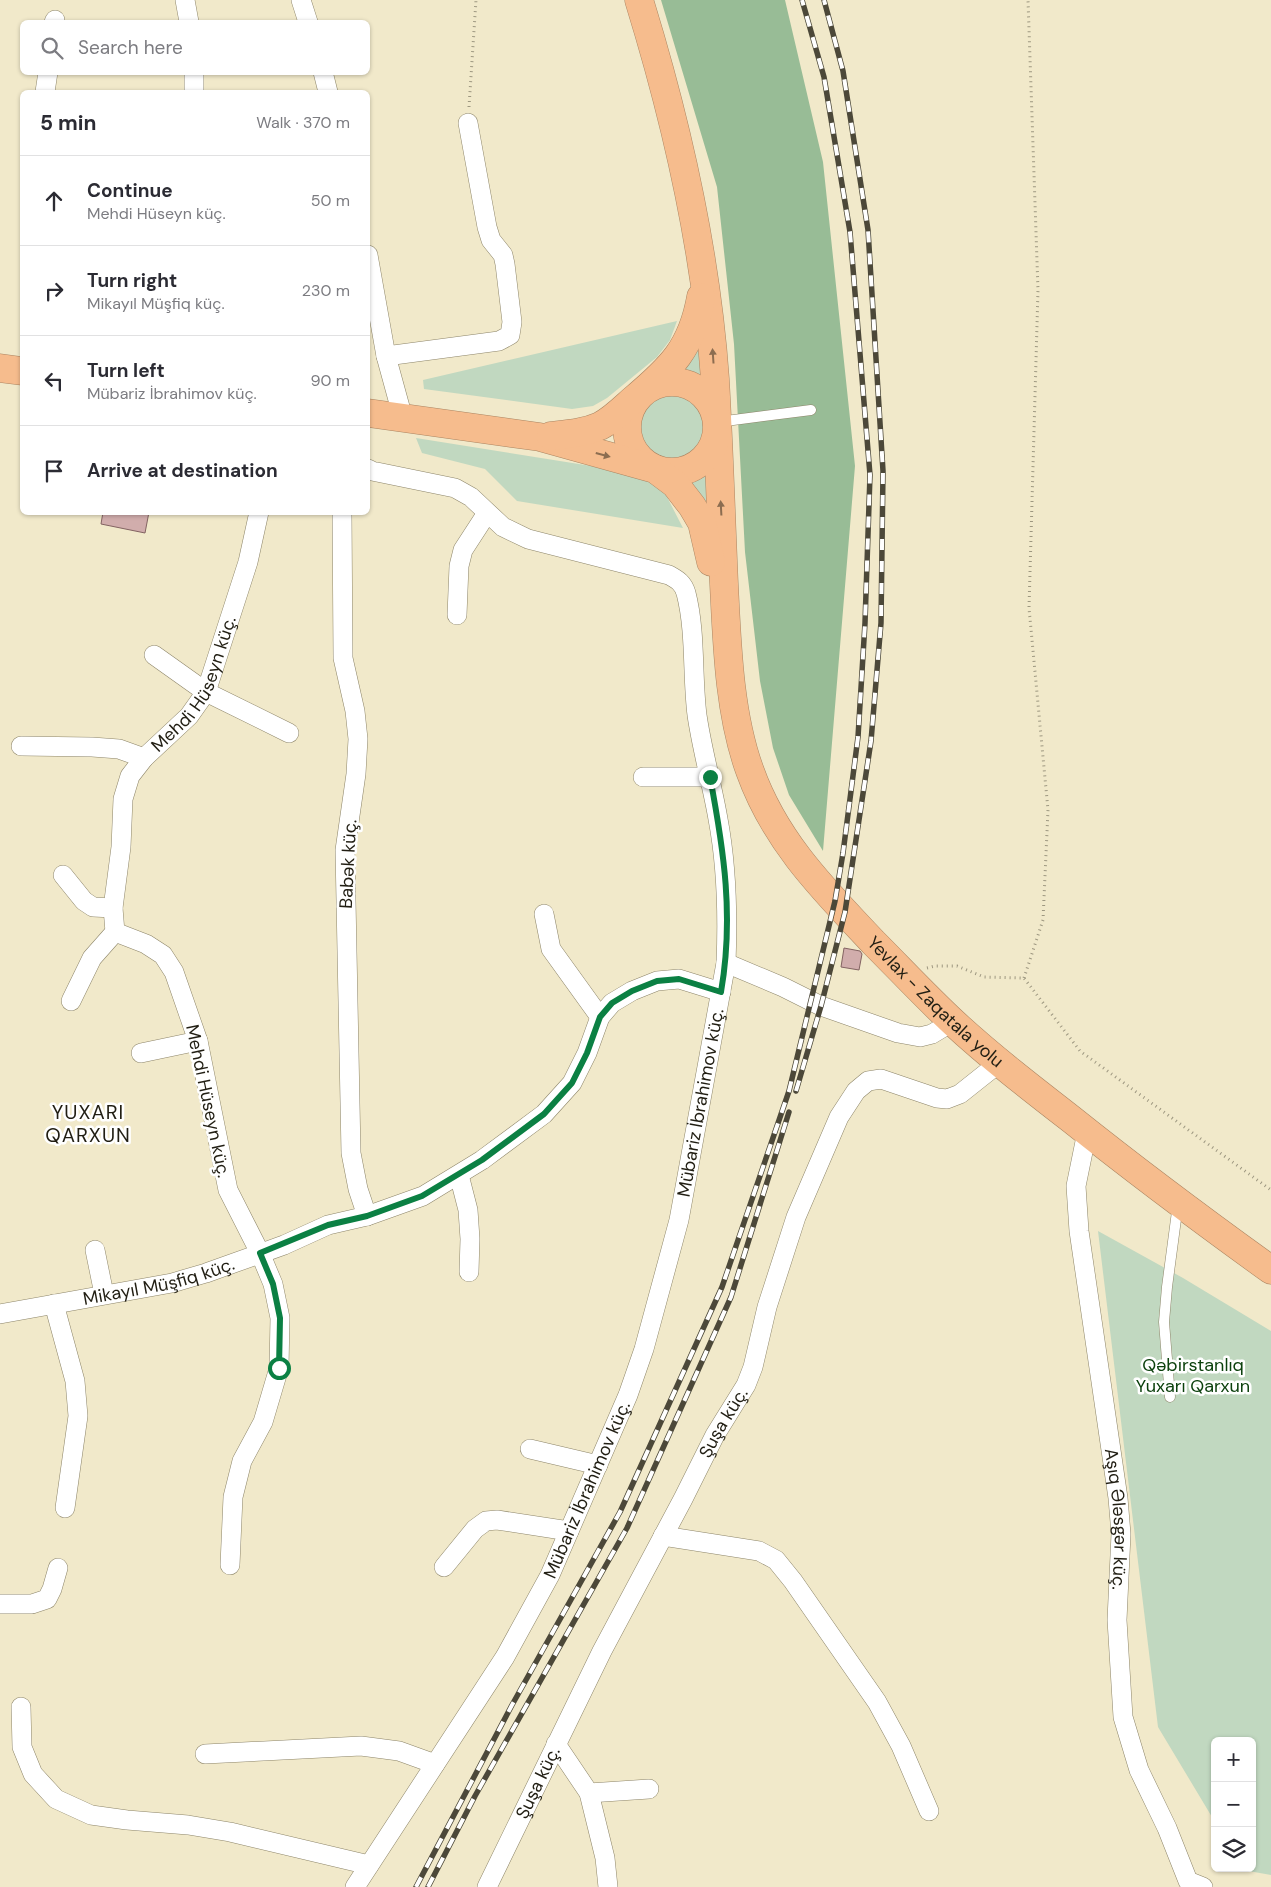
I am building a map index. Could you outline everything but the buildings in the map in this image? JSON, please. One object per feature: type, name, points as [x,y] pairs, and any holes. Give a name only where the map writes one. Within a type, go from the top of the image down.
[{"type":"highway","points":[[639,0],[677,138],[693,212],[704,281],[712,348],[717,422],[727,644]]},
{"type":"highway","points":[[540,437],[585,431],[601,425],[615,416],[669,368],[690,338],[697,319],[704,281]]},
{"type":"highway","points":[[0,368],[20,371]]},
{"type":"highway","points":[[370,413],[540,437],[655,469],[676,472],[686,470],[699,463],[710,452],[714,442],[717,422],[710,403],[704,395],[688,384],[678,382],[658,384],[641,394],[630,410],[627,430],[633,450],[646,464],[655,469],[680,488],[702,523],[727,644]]},
{"type":"highway","name":"Yevlax - Zaqatala yolu","points":[[727,644],[740,734],[749,768],[764,805],[786,844],[806,869],[904,974],[952,1022],[999,1063],[1178,1203],[1271,1270]]},
{"type":"street","points":[[185,0],[189,20]]},
{"type":"street","points":[[301,0],[307,20]]},
{"type":"street","points":[[45,90],[48,75]]},
{"type":"street","points":[[194,75],[194,90]]},
{"type":"street","points":[[323,75],[327,90]]},
{"type":"street","points":[[386,356],[499,341],[510,335],[512,322],[505,264],[503,255],[491,240],[487,227],[468,123]]},
{"type":"street","points":[[370,266],[386,356],[404,418]]},
{"type":"street","name":"Mübariz İbrahimov küç.","points":[[355,1887],[505,1657],[550,1575],[628,1395],[644,1349],[676,1230],[726,963],[728,924],[727,884],[710,777],[702,748],[697,712],[690,620],[686,593],[681,582],[669,575],[528,539],[502,528],[471,497],[455,488],[370,470]]},
{"type":"street","points":[[457,615],[458,566],[462,550],[487,513]]},
{"type":"street","name":"Mehdi Hüseyn küç.","points":[[230,1566],[232,1497],[242,1461],[263,1422],[279,1368],[280,1318],[273,1284],[260,1253],[228,1190],[198,1041],[174,972],[163,955],[146,944],[115,932],[113,908],[121,847],[123,799],[130,776],[144,758],[189,716],[206,692],[248,562],[258,515]]},
{"type":"street","name":"Babək küç.","points":[[342,515],[343,658],[358,739],[356,774],[345,850],[351,1153],[358,1189],[367,1216]]},
{"type":"street","points":[[154,655],[206,692],[289,734]]},
{"type":"street","points":[[21,746],[119,749],[144,758]]},
{"type":"street","points":[[643,777],[710,777]]},
{"type":"street","points":[[63,875],[84,901],[93,907],[113,908]]},
{"type":"street","points":[[544,914],[551,949],[600,1017]]},
{"type":"street","points":[[71,1000],[92,958],[115,932]]},
{"type":"street","points":[[726,963],[783,987],[821,1006],[898,1033],[920,1037],[932,1034],[952,1022]]},
{"type":"street","name":"Mikayıl Müşfiq küç.","points":[[0,1314],[172,1283],[206,1274],[328,1225],[367,1216],[422,1196],[459,1175],[544,1114],[572,1083],[587,1053],[600,1017],[612,1003],[632,991],[657,981],[679,979],[721,992]]},
{"type":"street","points":[[141,1053],[198,1041]]},
{"type":"street","name":"Şuşa küç.","points":[[488,1887],[602,1651],[714,1435],[746,1385],[753,1367],[766,1307],[796,1217],[839,1117],[856,1091],[868,1081],[880,1079],[937,1098],[948,1099],[960,1094],[999,1063]]},
{"type":"street","name":"Aşıq Ələsgər küç.","points":[[1087,1132],[1076,1186],[1079,1231],[1118,1498],[1121,1534],[1117,1620],[1123,1717],[1139,1770],[1192,1885]]},
{"type":"street","points":[[459,1175],[468,1210],[470,1239],[469,1272]]},
{"type":"street","points":[[95,1250],[104,1294]]},
{"type":"street","points":[[54,1304],[75,1381],[78,1416],[65,1508]]},
{"type":"street","points":[[530,1449],[598,1465]]},
{"type":"street","points":[[444,1567],[475,1529],[486,1521],[497,1520],[569,1532]]},
{"type":"street","points":[[663,1536],[759,1551],[776,1560],[793,1581],[877,1702],[901,1746],[930,1810]]},
{"type":"street","points":[[0,1604],[32,1604],[47,1598],[52,1589],[58,1568]]},
{"type":"street","points":[[21,1707],[22,1747],[33,1774],[56,1799],[91,1815],[188,1825],[230,1832],[369,1865]]},
{"type":"street","points":[[556,1744],[589,1793],[604,1858],[608,1887]]},
{"type":"street","points":[[205,1754],[361,1746],[399,1751],[434,1764]]},
{"type":"street","points":[[589,1793],[649,1789]]},
{"type":"lane","points":[[717,422],[811,410]]},
{"type":"lane","points":[[1170,1397],[1164,1322],[1178,1203]]},
{"type":"path","points":[[468,123],[476,0]]},
{"type":"path","points":[[1024,978],[1043,920],[1048,810],[1029,608],[1038,290],[1028,0]]},
{"type":"path","points":[[904,974],[936,966],[957,966],[984,976],[1024,978],[1080,1050],[1271,1190]]},
{"type":"green space","points":[[661,0],[785,0],[823,162],[855,466],[823,851],[789,795],[773,748],[760,681],[745,552],[734,344],[717,187]]},
{"type":"green space","points":[[677,321],[670,340],[657,357],[607,398],[593,406],[572,409],[424,389],[423,380]]},
{"type":"green space","points":[[703,327],[705,382],[679,375]]},
{"type":"green space","points":[[664,395],[678,395],[690,400],[699,409],[704,421],[702,441],[695,452],[678,461],[664,461],[652,456],[643,447],[638,435],[638,421],[643,409],[652,400]]},
{"type":"green space","points":[[416,438],[629,472],[654,482],[666,495],[683,528],[517,501],[485,469],[422,453]]},
{"type":"green space","points":[[709,473],[713,524],[687,482]]},
{"type":"green space","name":"Qəbirstanlıq Yuxarı Qarxun","points":[[1098,1231],[1183,1278],[1271,1331],[1271,1875],[1254,1872],[1256,1872],[1256,1737],[1211,1737],[1211,1815],[1158,1727]]},
{"type":"railway","points":[[416,1887],[512,1705],[620,1512],[722,1287],[789,1091],[835,901],[858,737],[865,623],[870,475],[850,232],[824,77],[802,0]]},
{"type":"railway","points":[[796,1091],[821,1006],[845,912],[871,741],[881,623],[883,471],[868,230],[843,71],[824,0]]},
{"type":"railway","points":[[428,1887],[475,1796],[627,1528],[731,1297],[789,1112]]},
{"type":"district","name":"YUXARI QARXUN","points":[[88,1124]]},
{"type":"route","points":[[279,1368],[280,1318],[273,1284],[260,1253],[284,1245],[328,1225],[367,1216],[422,1196],[482,1160],[544,1114],[572,1083],[587,1053],[600,1017],[612,1003],[632,991],[657,981],[679,979],[721,992],[726,963],[728,924],[727,884],[710,777]]}]
